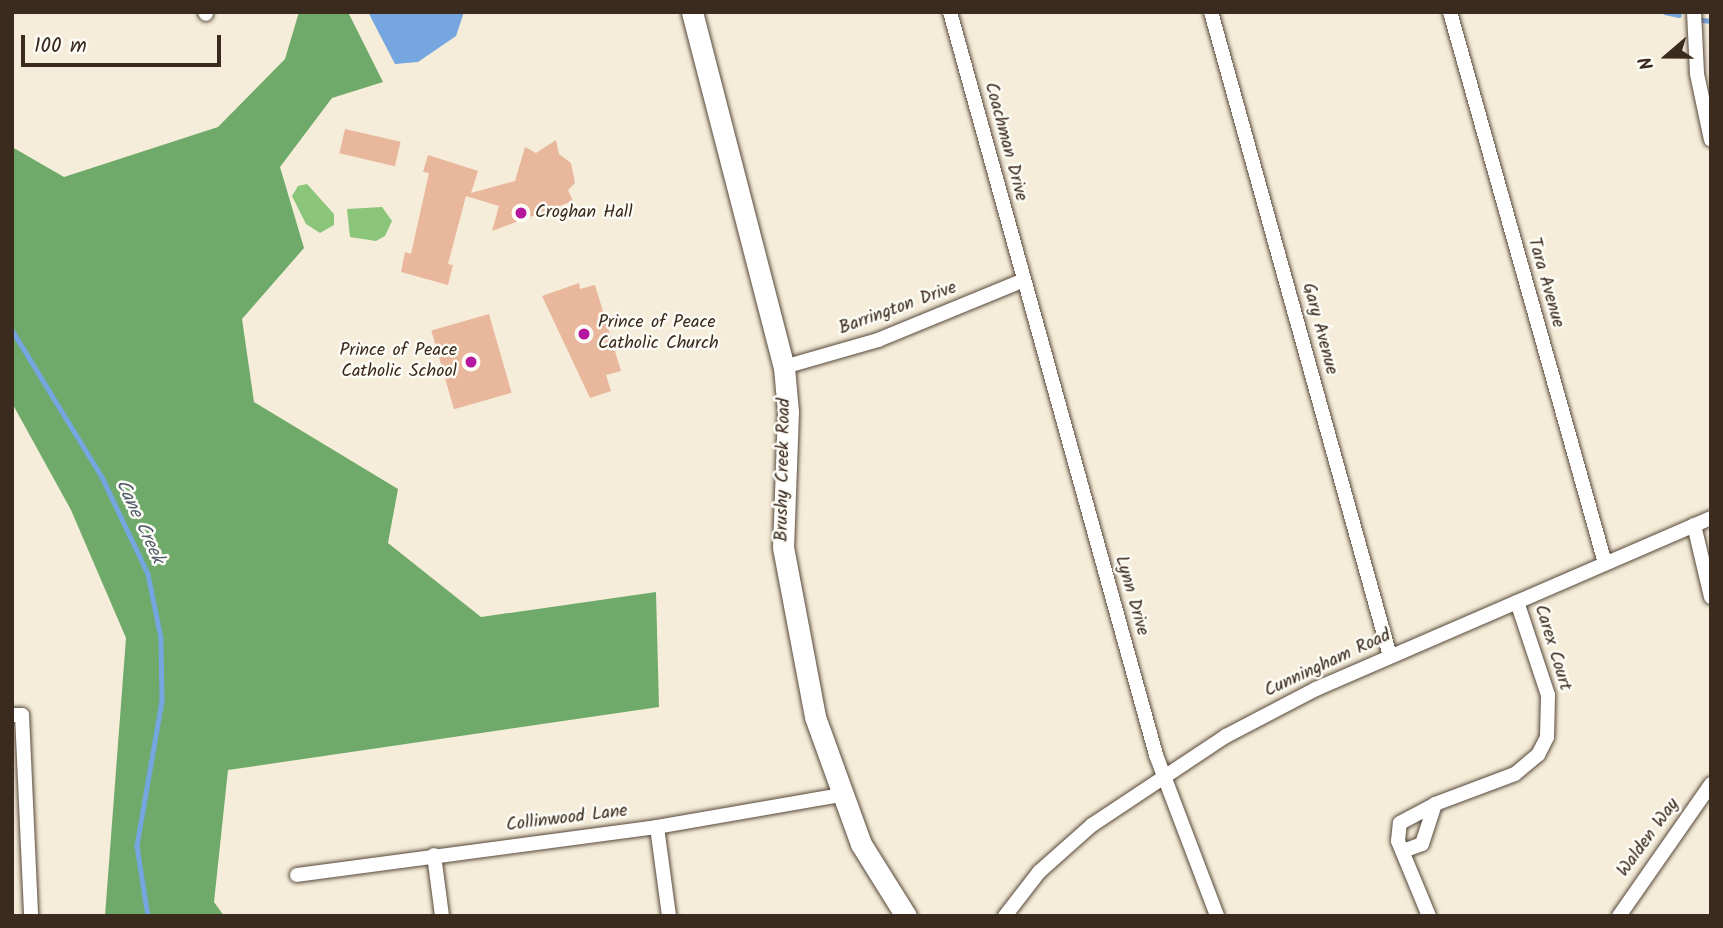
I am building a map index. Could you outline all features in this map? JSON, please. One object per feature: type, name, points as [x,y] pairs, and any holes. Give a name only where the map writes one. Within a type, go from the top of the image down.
[{"type":"street","name":"Brushy Creek Road","points":[[692,12],[784,367],[785,573],[815,717],[840,795],[874,868],[905,916]]},
{"type":"street","name":"Coachman Drive","points":[[950,12],[1023,281]]},
{"type":"street","name":"Gary Avenue","points":[[1211,12],[1390,656]]},
{"type":"street","name":"Tara Avenue","points":[[1450,12],[1605,563]]},
{"type":"street","points":[[1694,12],[1697,74],[1711,140]]},
{"type":"street","name":"Barrington Drive","points":[[784,367],[878,340],[1023,281]]},
{"type":"street","name":"Lynn Drive","points":[[1023,281],[1164,774],[1217,916]]},
{"type":"street","name":"Cunningham Road","points":[[1005,916],[1067,845],[1164,774],[1277,708],[1390,656],[1711,518]]},
{"type":"street","points":[[1693,525],[1711,597]]},
{"type":"street","name":"Carex Court","points":[[1429,916],[1402,852],[1397,832],[1401,822],[1435,804],[1515,774],[1538,755],[1547,737],[1548,695],[1517,602]]},
{"type":"street","points":[[12,715],[22,715],[31,916]]},
{"type":"street","name":"Walden Way","points":[[1619,916],[1711,784]]},
{"type":"street","name":"Collinwood Lane","points":[[297,875],[657,827],[840,795]]},
{"type":"street","points":[[1402,852],[1422,844],[1435,804]]},
{"type":"street","points":[[657,827],[669,916]]},
{"type":"street","points":[[434,855],[442,916]]},
{"type":"green space","points":[[299,12],[348,12],[383,82],[332,98],[280,167],[304,248],[242,319],[254,402],[398,489],[388,543],[481,617],[656,592],[659,707],[228,770],[214,902],[224,916],[105,916],[126,638],[71,510],[12,403],[12,147],[64,177],[218,127],[285,59]]},
{"type":"green space","points":[[307,184],[334,214],[334,225],[320,233],[306,224],[292,196],[298,186]]},
{"type":"green space","points":[[382,207],[392,221],[385,236],[376,241],[350,237],[347,209]]},
{"type":"water","points":[[368,12],[464,12],[456,36],[418,62],[395,64]]},
{"type":"building","points":[[345,129],[401,142],[395,166],[339,153]]},
{"type":"building","name":"Croghan Hall","points":[[556,140],[559,154],[571,163],[575,183],[568,190],[573,201],[492,231],[499,206],[466,196],[448,264],[453,265],[448,285],[401,272],[405,252],[411,254],[429,173],[423,172],[428,155],[478,171],[471,193],[515,181],[525,147],[536,153]]},
{"type":"building","name":"Prince of Peace Catholic Church","points":[[579,283],[580,289],[595,285],[621,371],[606,375],[611,391],[590,398],[542,296]]},
{"type":"building","name":"Prince of Peace Catholic School","points":[[489,314],[512,393],[454,409],[431,331]]},
{"type":"waterway","points":[[1665,12],[1679,15]]},
{"type":"waterway","points":[[1702,20],[1711,21]]},
{"type":"waterway","name":"Cane Creek","points":[[12,330],[102,477],[148,574],[161,638],[162,701],[137,846],[148,916]]},
{"type":"place","name":"Croghan Hall","points":[[521,213]]},
{"type":"place","name":"Prince of Peace Catholic Church","points":[[584,334]]},
{"type":"place","name":"Prince of Peace Catholic School","points":[[471,362]]}]
